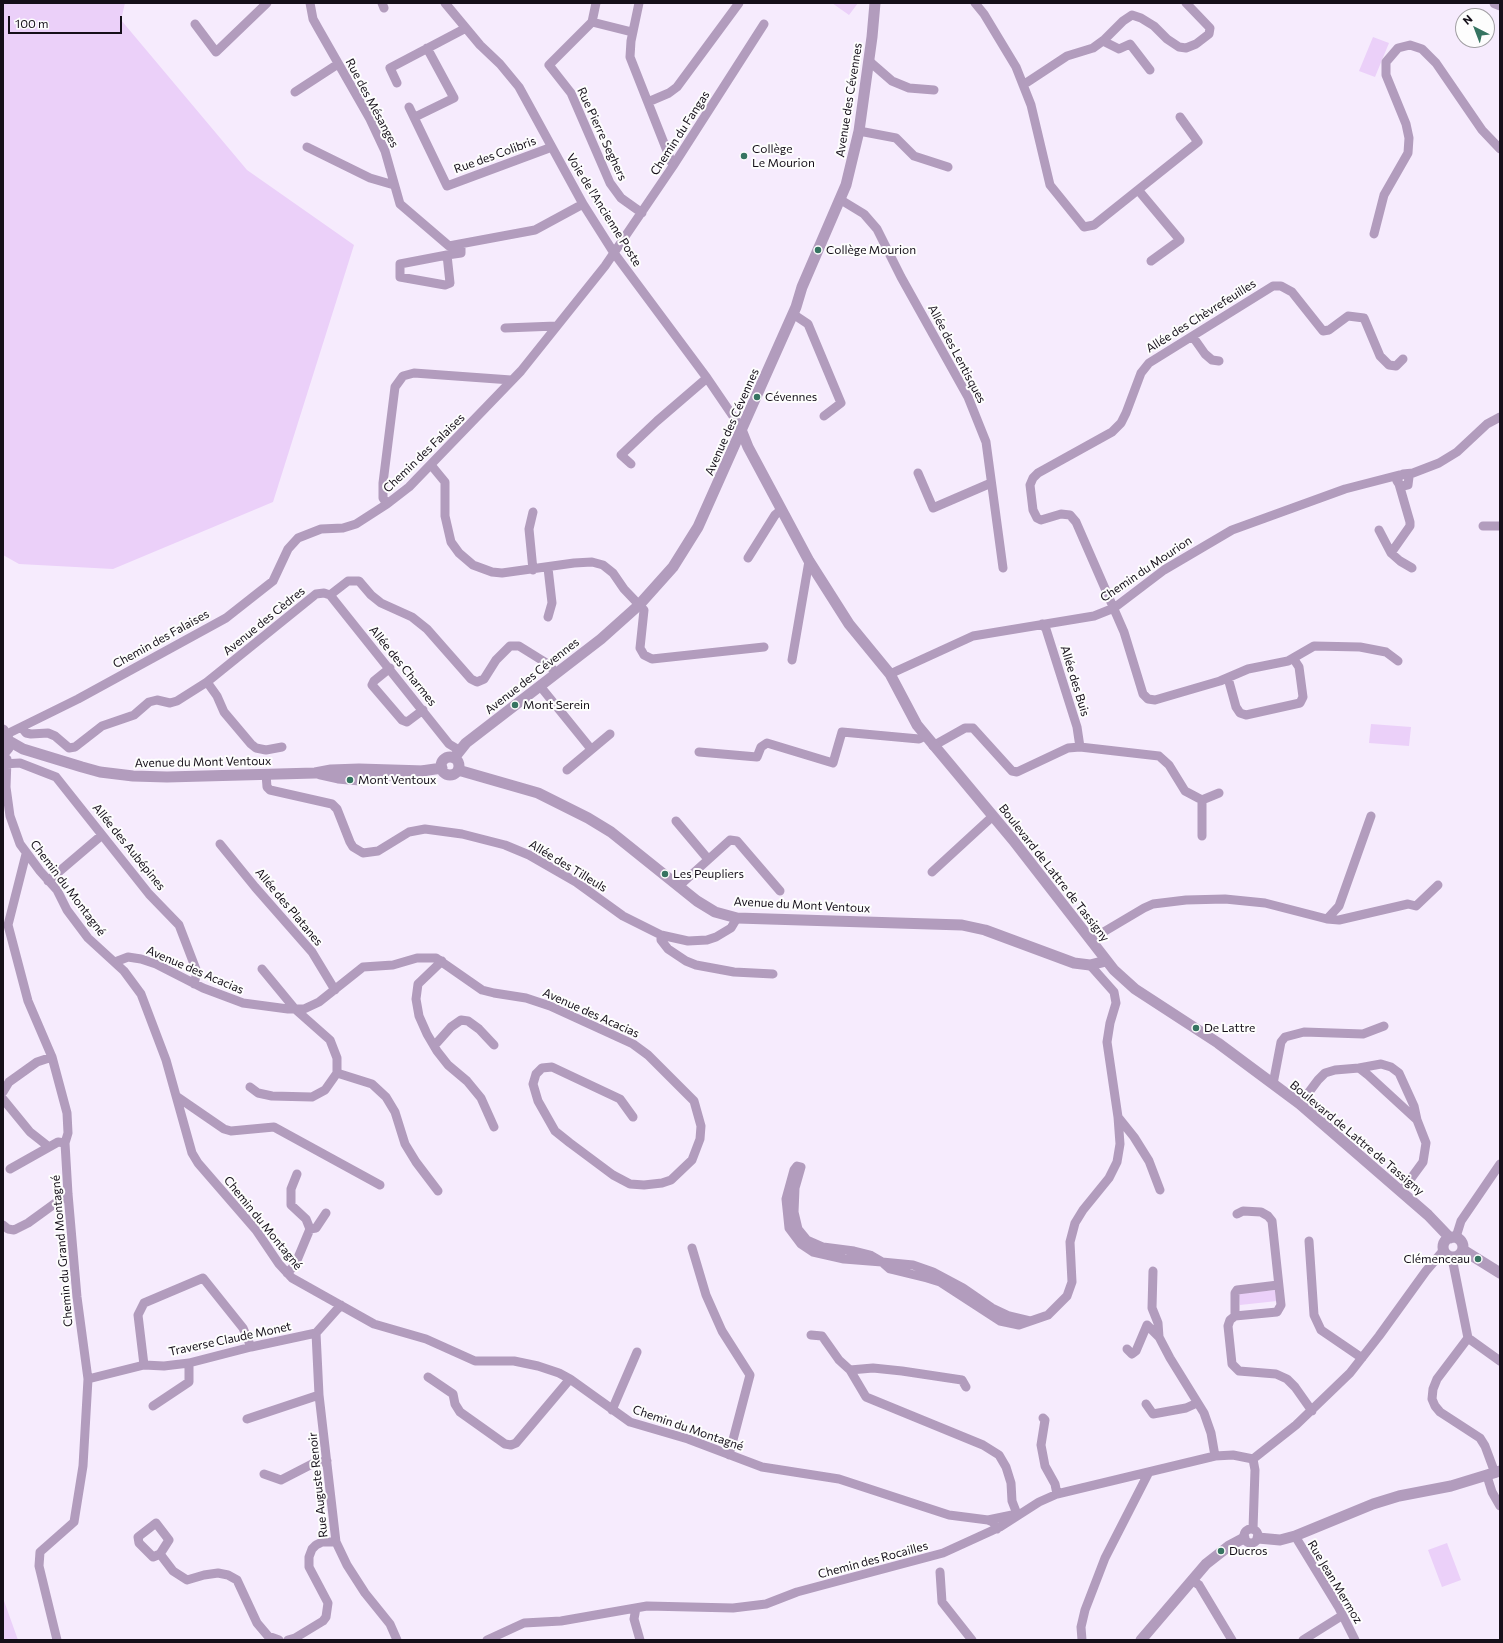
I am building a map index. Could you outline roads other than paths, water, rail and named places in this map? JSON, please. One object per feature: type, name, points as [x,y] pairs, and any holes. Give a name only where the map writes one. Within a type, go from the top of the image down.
[{"type":"street","points":[[195,24],[216,52],[267,3]]},
{"type":"street","name":"Rue des Mésanges","points":[[310,3],[313,19],[370,118],[385,151],[398,199],[404,208],[449,246],[535,230],[583,204]]},
{"type":"street","name":"Voie de l'Ancienne Poste","points":[[445,3],[480,45],[500,64],[519,88],[583,204],[614,253],[707,378],[737,422],[742,432]]},
{"type":"street","points":[[596,3],[592,22],[632,32]]},
{"type":"street","points":[[639,3],[632,32],[630,57],[673,166]]},
{"type":"street","points":[[648,102],[669,93],[677,87],[739,3]]},
{"type":"street","name":"Avenue des Cévennes","points":[[457,754],[556,673],[621,623],[658,586],[687,547],[710,504],[742,432],[793,314],[802,287],[841,200],[851,169],[859,131],[875,3]]},
{"type":"street","points":[[975,3],[984,14],[1016,67],[1037,128],[1050,185],[1084,227],[1094,225],[1139,191],[1198,142],[1180,117]]},
{"type":"street","points":[[1023,85],[1067,56],[1093,48],[1103,41],[1123,21],[1132,15],[1141,18],[1154,26],[1166,39],[1178,47],[1186,48],[1196,44],[1209,34],[1210,28],[1186,3]]},
{"type":"street","points":[[1495,3],[1500,6]]},
{"type":"street","name":"Rue Pierre Seghers","points":[[592,22],[549,65],[571,92],[610,183],[621,198],[642,213]]},
{"type":"street","name":"Chemin du Fangas","points":[[614,253],[673,166],[764,24]]},
{"type":"street","points":[[397,83],[390,68],[466,28]]},
{"type":"street","points":[[1103,41],[1119,49],[1130,44],[1150,70]]},
{"type":"street","points":[[1374,234],[1384,195],[1408,153],[1409,138],[1406,124],[1386,75],[1386,62],[1398,48],[1410,45],[1422,49],[1436,63],[1482,130],[1500,149]]},
{"type":"street","points":[[409,107],[415,117],[454,98],[428,48]]},
{"type":"street","points":[[868,61],[892,81],[909,88],[934,90]]},
{"type":"street","points":[[295,92],[338,64]]},
{"type":"street","name":"Rue des Colibris","points":[[415,117],[447,186],[552,147]]},
{"type":"street","points":[[859,131],[896,138],[914,156],[948,167]]},
{"type":"street","points":[[307,147],[370,178],[394,186]]},
{"type":"street","points":[[1139,191],[1180,240],[1151,260]]},
{"type":"street","name":"Allée des Lentisques","points":[[841,200],[864,214],[877,229],[901,277],[965,390],[986,442],[1003,568]]},
{"type":"street","points":[[448,255],[450,283],[445,284],[400,277],[400,264],[448,255],[461,253],[461,244]]},
{"type":"street","name":"Chemin des Falaises","points":[[6,748],[22,728],[226,618],[273,581],[288,549],[298,538],[321,529],[343,528],[356,524],[388,504],[409,487],[541,348],[556,326],[614,253]]},
{"type":"street","name":"Allée des Chèvrefeuilles","points":[[1398,661],[1386,652],[1360,647],[1314,646],[1288,661],[1248,669],[1228,678],[1155,700],[1148,699],[1143,694],[1124,632],[1076,522],[1070,515],[1061,514],[1041,520],[1037,518],[1033,510],[1031,481],[1038,473],[1112,432],[1121,423],[1138,378],[1145,367],[1269,288],[1281,286],[1292,292],[1323,331],[1329,330],[1348,316],[1364,318],[1380,356],[1389,365],[1396,366],[1403,360]]},
{"type":"street","points":[[793,314],[808,324],[841,403],[824,416]]},
{"type":"street","points":[[505,328],[556,326]]},
{"type":"street","points":[[1193,337],[1212,360],[1219,361]]},
{"type":"street","points":[[388,504],[383,498],[383,483],[395,387],[403,376],[414,373],[512,380]]},
{"type":"street","points":[[631,464],[621,455],[657,421],[707,378]]},
{"type":"street","name":"Chemin du Mourion","points":[[890,674],[973,636],[1094,616],[1114,608],[1164,570],[1232,530],[1345,489],[1402,480],[1439,463],[1457,452],[1487,424],[1500,417]]},
{"type":"street","name":"Boulevard de Lattre de Tassigny","points":[[742,432],[781,510],[809,561],[849,624],[890,674],[925,736],[993,816],[1106,961],[1135,989],[1218,1043],[1300,1104],[1453,1238]]},
{"type":"street","points":[[431,465],[445,482],[446,528],[451,542],[459,553],[473,565],[492,572],[502,573],[586,562],[603,565],[613,573],[624,590],[645,613],[640,648],[644,655],[652,659],[764,647]]},
{"type":"street","points":[[918,473],[932,508],[991,482]]},
{"type":"street","points":[[1391,553],[1410,526],[1402,480]]},
{"type":"street","points":[[748,558],[775,515],[781,510]]},
{"type":"street","points":[[533,512],[529,528],[533,570]]},
{"type":"street","points":[[1483,526],[1500,526]]},
{"type":"street","points":[[1379,530],[1391,553],[1400,561],[1412,568]]},
{"type":"street","points":[[792,660],[809,561]]},
{"type":"street","points":[[548,568],[552,603],[548,617]]},
{"type":"street","points":[[330,595],[348,581],[359,581],[371,595],[381,603],[412,617],[427,629],[471,679],[477,682],[484,679],[496,660],[510,646],[519,646],[548,664],[556,673]]},
{"type":"street","name":"Avenue des Cèdres","points":[[22,728],[26,733],[48,733],[55,736],[69,748],[75,747],[102,726],[134,715],[149,702],[157,700],[170,703],[177,701],[207,682],[316,594],[324,593],[330,595]]},
{"type":"street","name":"Allée des Charmes","points":[[330,595],[390,668],[457,754]]},
{"type":"street","name":"Allée des Buis","points":[[1042,624],[1046,629],[1076,726],[1080,747]]},
{"type":"street","points":[[1228,678],[1236,707],[1240,713],[1246,714],[1300,703],[1303,697],[1299,667],[1293,658]]},
{"type":"street","points":[[390,668],[374,681],[372,685],[402,720],[407,722],[423,710]]},
{"type":"street","points":[[207,682],[217,696],[224,712],[251,744],[256,748],[266,750],[282,747]]},
{"type":"street","points":[[540,686],[592,749]]},
{"type":"street","points":[[933,746],[965,728],[973,728],[1012,771],[1017,772],[1068,748],[1080,747],[1159,756],[1169,765],[1185,791],[1202,800]]},
{"type":"street","points":[[699,752],[757,757],[761,747],[768,743],[833,763],[842,732],[911,739],[919,739],[925,736]]},
{"type":"street","points":[[567,770],[610,734]]},
{"type":"street","name":"Avenue du Mont Ventoux","points":[[6,748],[23,748],[82,767],[116,774],[167,777],[315,773],[331,770],[359,769],[425,771],[442,768]]},
{"type":"street","name":"Chemin du Montagné","points":[[6,748],[6,787]]},
{"type":"street","name":"Allée des Aubépines","points":[[6,748],[20,763],[54,775],[149,894],[179,925],[197,972],[194,984]]},
{"type":"street","points":[[457,754],[459,765],[458,770],[450,774],[445,773],[442,768],[442,762],[446,758],[457,754]]},
{"type":"street","name":"Avenue du Mont Ventoux","points":[[458,770],[531,791],[566,806],[611,832],[703,905],[715,912],[737,918],[962,925],[985,930],[1074,963],[1090,964],[1106,961]]},
{"type":"street","name":"Allée des Tilleuls","points":[[266,774],[267,787],[270,790],[332,804],[337,809],[353,848],[363,853],[378,851],[410,832],[426,829],[462,834],[491,841],[529,854],[576,882],[623,916],[661,935],[688,941],[707,940],[716,937],[731,928],[737,918]]},
{"type":"street","name":"Chemin du Montagné","points":[[3,776],[12,826],[26,854],[57,890],[67,910],[88,938],[115,962],[141,994],[166,1060],[192,1153],[216,1185],[258,1233],[287,1273],[299,1283],[341,1304],[374,1324],[426,1339],[475,1361],[514,1361],[545,1368],[570,1379],[630,1422],[688,1439],[762,1467],[839,1479],[949,1515],[988,1520],[1017,1514]]},
{"type":"street","points":[[1202,800],[1219,793]]},
{"type":"street","points":[[1202,800],[1202,836]]},
{"type":"street","points":[[932,872],[993,816]]},
{"type":"street","points":[[1327,919],[1339,906],[1371,816]]},
{"type":"street","points":[[676,821],[708,859]]},
{"type":"street","points":[[48,881],[102,835]]},
{"type":"street","points":[[679,886],[730,840],[737,841],[780,891]]},
{"type":"street","name":"Allée des Platanes","points":[[220,844],[255,887],[312,952],[334,990]]},
{"type":"street","name":"Chemin du Grand Montagné","points":[[26,854],[8,925],[28,1001],[52,1056],[67,1113],[68,1133],[65,1143],[68,1194],[77,1297],[88,1379],[83,1466],[74,1522],[40,1552],[39,1566],[57,1640]]},
{"type":"street","points":[[1090,940],[1153,904],[1186,900],[1225,899],[1265,903],[1327,919],[1339,920],[1408,904],[1416,906],[1438,885]]},
{"type":"street","points":[[661,935],[661,940],[668,949],[686,961],[734,972],[773,974]]},
{"type":"street","name":"Avenue des Acacias","points":[[115,962],[128,957],[141,959],[156,964],[194,984],[243,1003],[304,1009],[319,1002],[364,967],[393,965],[423,957],[436,958],[482,990],[494,994],[526,998],[550,1006],[633,1044],[648,1055],[694,1101],[701,1126],[700,1139],[692,1160],[671,1180],[662,1183],[644,1185],[630,1184],[613,1175],[570,1143],[555,1131],[538,1101],[533,1089],[536,1074],[542,1068],[552,1067],[620,1099],[633,1117]]},
{"type":"street","points":[[442,961],[419,982],[415,994],[419,1016],[434,1046],[448,1065],[467,1081],[481,1098],[494,1127]]},
{"type":"street","points":[[882,1262],[870,1255],[854,1251],[823,1247],[807,1240],[802,1235],[796,1224],[794,1212],[795,1188],[801,1167],[797,1166],[791,1177],[786,1208],[789,1228],[798,1241],[813,1252],[827,1256],[865,1262],[913,1265],[933,1272],[958,1285],[992,1308],[1009,1316],[1030,1321],[1048,1315],[1067,1296],[1072,1282],[1070,1242],[1075,1223],[1083,1210],[1109,1178],[1117,1162],[1120,1144],[1118,1117],[1107,1042],[1110,1023],[1116,1008],[1115,997],[1110,987],[1090,964]]},
{"type":"street","points":[[250,1087],[258,1093],[272,1096],[312,1096],[325,1090],[337,1073],[337,1058],[330,1040],[295,1009],[262,969]]},
{"type":"street","points":[[434,1046],[451,1027],[461,1020],[468,1021],[479,1029],[494,1045]]},
{"type":"street","points":[[1273,1084],[1281,1042],[1286,1037],[1304,1032],[1363,1034],[1384,1026]]},
{"type":"street","points":[[3,1092],[9,1082],[37,1062],[52,1056]]},
{"type":"street","points":[[1300,1104],[1325,1073],[1335,1070],[1381,1064],[1391,1067],[1399,1073],[1414,1106],[1417,1120],[1426,1143],[1426,1154],[1423,1162],[1401,1192]]},
{"type":"street","points":[[1359,1068],[1417,1120]]},
{"type":"street","points":[[337,1073],[372,1084],[386,1097],[395,1112],[405,1144],[416,1162],[438,1191]]},
{"type":"street","points":[[176,1096],[224,1129],[231,1131],[274,1127],[380,1185]]},
{"type":"street","points":[[3,1099],[30,1132],[49,1147]]},
{"type":"street","points":[[1118,1117],[1134,1137],[1148,1161],[1160,1190]]},
{"type":"street","points":[[10,1169],[58,1142],[65,1143]]},
{"type":"street","points":[[1500,1164],[1461,1221],[1453,1238],[1443,1244],[1448,1254],[1468,1338],[1500,1361]]},
{"type":"street","points":[[287,1273],[295,1265],[310,1229],[306,1219],[291,1205],[291,1189],[297,1174]]},
{"type":"street","points":[[3,1225],[8,1229],[14,1230],[28,1223],[68,1194]]},
{"type":"street","points":[[1237,1214],[1244,1212],[1261,1212],[1268,1216],[1272,1221],[1281,1305],[1279,1310],[1274,1313],[1235,1316],[1230,1320],[1228,1326],[1234,1368],[1239,1371],[1280,1375],[1296,1387],[1312,1411]]},
{"type":"street","points":[[310,1229],[316,1228],[326,1213]]},
{"type":"street","points":[[1256,1533],[1255,1470],[1253,1458],[1312,1411],[1350,1373],[1426,1271],[1448,1254],[1459,1256],[1463,1250],[1462,1242],[1453,1238]]},
{"type":"street","points":[[1309,1241],[1314,1315],[1321,1330],[1362,1358]]},
{"type":"street","points":[[692,1248],[709,1302],[722,1331],[750,1375],[729,1455]]},
{"type":"street","points":[[1463,1250],[1500,1273]]},
{"type":"street","points":[[1152,1271],[1152,1308],[1158,1323],[1159,1337]]},
{"type":"street","points":[[144,1365],[138,1315],[144,1303],[203,1278],[243,1328],[250,1347]]},
{"type":"street","points":[[1235,1316],[1235,1293],[1237,1290],[1278,1285]]},
{"type":"street","points":[[316,1332],[341,1304]]},
{"type":"street","points":[[1127,1349],[1132,1354],[1136,1351],[1147,1325],[1159,1337],[1170,1358],[1204,1413],[1211,1433],[1215,1456]]},
{"type":"street","name":"Traverse Claude Monet","points":[[88,1379],[144,1365],[164,1366],[189,1363],[316,1332]]},
{"type":"street","name":"Rue Auguste Renoir","points":[[316,1332],[319,1395],[336,1542],[347,1565],[365,1593],[390,1624],[398,1640]]},
{"type":"street","points":[[811,1335],[822,1336],[839,1360],[850,1370],[866,1397],[983,1446],[999,1455],[1006,1467],[1011,1483],[1012,1500],[1017,1514]]},
{"type":"street","points":[[1468,1338],[1437,1379],[1433,1389],[1432,1399],[1435,1406],[1480,1438],[1485,1446],[1494,1474],[1492,1492],[1500,1506]]},
{"type":"street","points":[[612,1410],[637,1352]]},
{"type":"street","points":[[153,1406],[189,1382],[189,1363]]},
{"type":"street","points":[[850,1370],[873,1368],[902,1371],[962,1380],[966,1387]]},
{"type":"street","points":[[428,1377],[453,1394],[455,1404],[460,1412],[505,1444],[510,1445],[516,1443],[570,1379]]},
{"type":"street","points":[[247,1419],[319,1395]]},
{"type":"street","points":[[1146,1404],[1153,1414],[1186,1408],[1197,1403]]},
{"type":"street","points":[[1043,1418],[1045,1420],[1045,1429],[1041,1445],[1046,1466],[1055,1484],[1057,1494]]},
{"type":"street","name":"Chemin des Rocailles","points":[[487,1640],[524,1624],[561,1621],[647,1606],[733,1608],[766,1604],[797,1592],[928,1558],[997,1529],[1017,1514],[1057,1494],[1215,1456],[1233,1455],[1253,1458]]},
{"type":"street","points":[[264,1474],[281,1480],[314,1463],[327,1461]]},
{"type":"street","points":[[1082,1640],[1081,1627],[1085,1610],[1105,1558],[1149,1472]]},
{"type":"street","points":[[1141,1640],[1192,1580],[1221,1551],[1244,1538],[1247,1530],[1280,1540],[1295,1536],[1373,1504],[1494,1474]]},
{"type":"street","points":[[988,1520],[993,1522],[997,1529]]},
{"type":"street","name":"Rue Jean Mermoz","points":[[1295,1536],[1343,1615],[1355,1640]]},
{"type":"street","points":[[288,1640],[295,1638],[323,1621],[326,1617],[328,1604],[310,1567],[309,1557],[316,1545],[322,1542],[336,1542]]},
{"type":"street","points":[[160,1554],[173,1571],[187,1580],[204,1574],[218,1573],[228,1575],[237,1580],[257,1623],[268,1636],[279,1640]]},
{"type":"street","points":[[940,1572],[942,1602],[950,1615],[972,1640]]},
{"type":"street","points":[[1192,1580],[1199,1585],[1232,1640]]},
{"type":"street","points":[[636,1608],[634,1619],[640,1640]]},
{"type":"street","points":[[1303,1640],[1343,1615]]},
{"type":"place","name":"Collège Le Mourion","points":[[744,156]]},
{"type":"place","name":"Collège Mourion","points":[[818,250]]},
{"type":"place","name":"Cévennes","points":[[757,397]]},
{"type":"place","name":"Mont Serein","points":[[515,705]]},
{"type":"place","name":"Mont Ventoux","points":[[350,780]]},
{"type":"place","name":"Les Peupliers","points":[[665,874]]},
{"type":"place","name":"De Lattre","points":[[1196,1028]]},
{"type":"place","name":"Clémenceau","points":[[1478,1259]]},
{"type":"place","name":"Ducros","points":[[1221,1551]]}]
